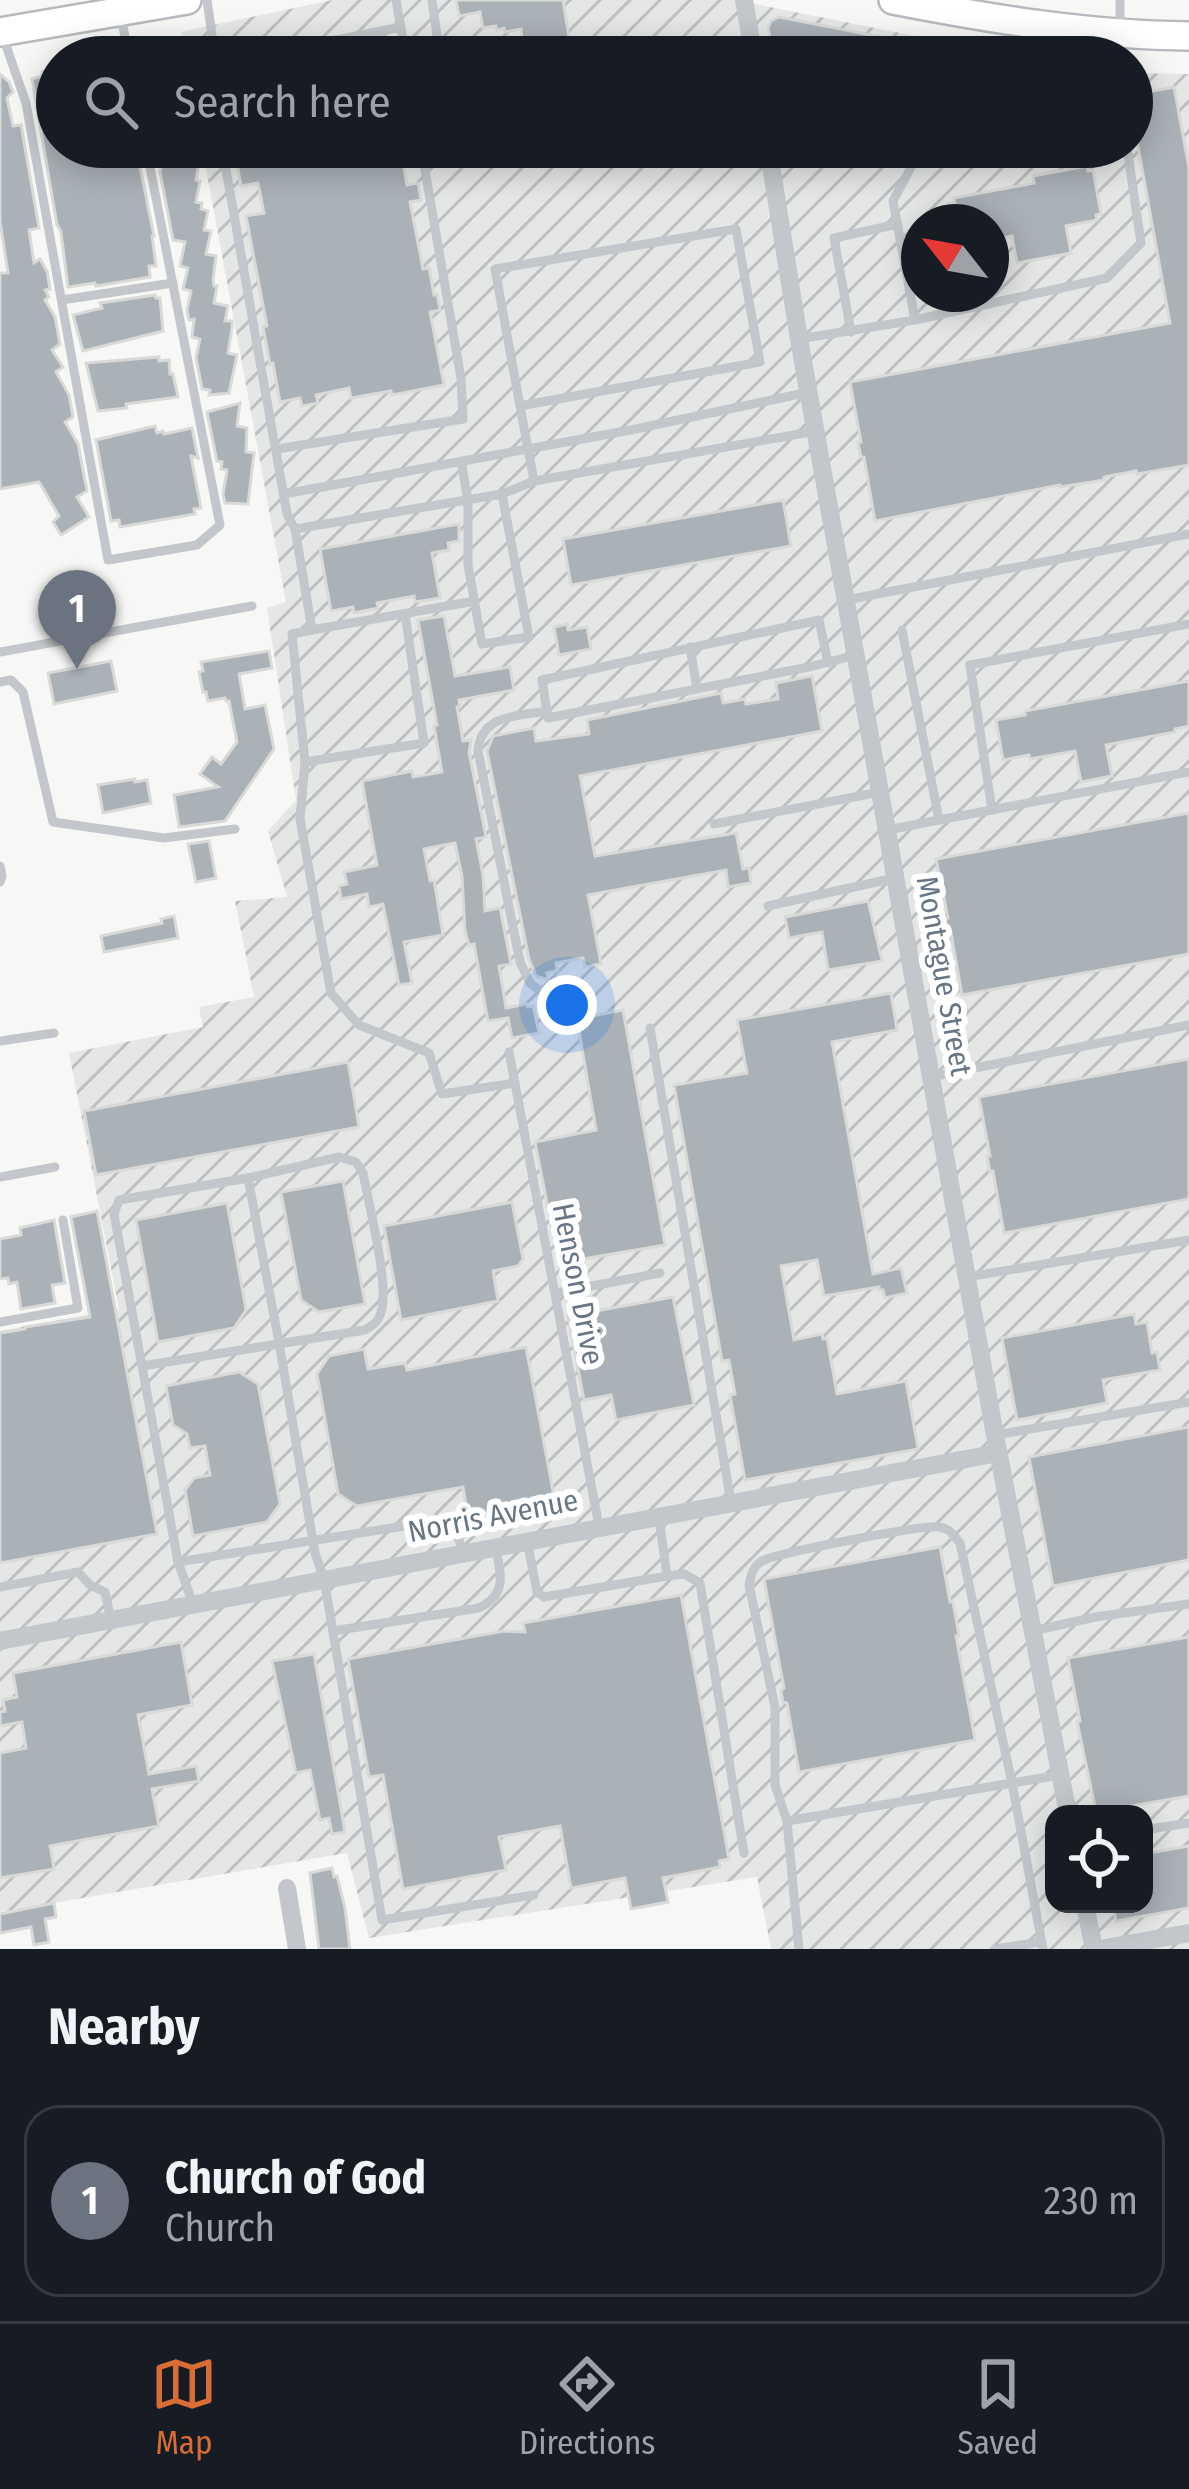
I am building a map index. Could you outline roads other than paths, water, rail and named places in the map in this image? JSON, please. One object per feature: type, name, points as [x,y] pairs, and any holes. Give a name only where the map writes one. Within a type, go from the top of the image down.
[{"type":"main road","points":[[1,32],[187,0]]},
{"type":"main road","points":[[892,0],[976,8],[1143,36]]},
{"type":"main road","points":[[1153,37],[1188,40]]},
{"type":"street","points":[[744,0],[750,36]]},
{"type":"street","name":"Montague Street","points":[[771,168],[997,1444],[1066,1805]]},
{"type":"street","name":"Norris Avenue","points":[[0,1641],[731,1502],[997,1444]]},
{"type":"street","points":[[287,1888],[297,1949]]},
{"type":"street","points":[[1087,1913],[1097,1949],[1189,1933]]},
{"type":"lane","points":[[207,0],[212,36]]},
{"type":"lane","points":[[396,0],[402,36]]},
{"type":"lane","points":[[432,0],[437,36]]},
{"type":"lane","points":[[1120,0],[1120,34]]},
{"type":"lane","points":[[120,11],[125,36]]},
{"type":"lane","points":[[356,36],[401,27]]},
{"type":"lane","points":[[1,32],[26,104],[36,159]]},
{"type":"lane","points":[[38,168],[108,560],[197,545],[220,525],[150,168]]},
{"type":"lane","points":[[226,168],[312,630]]},
{"type":"lane","points":[[277,449],[463,419],[461,378],[426,168]]},
{"type":"lane","points":[[911,168],[893,201],[916,320]]},
{"type":"lane","points":[[799,339],[916,320],[1108,278],[1141,243],[1130,168]]},
{"type":"lane","points":[[851,332],[834,238],[898,224]]},
{"type":"lane","points":[[520,406],[760,362],[736,230],[495,269],[520,406],[534,481]]},
{"type":"lane","points":[[62,301],[173,283]]},
{"type":"lane","points":[[284,494],[809,392]]},
{"type":"lane","points":[[295,529],[502,494],[534,481],[816,431]]},
{"type":"lane","points":[[461,461],[468,500],[468,565],[482,644],[529,637],[502,494]]},
{"type":"lane","points":[[846,600],[1189,534]]},
{"type":"lane","points":[[475,601],[292,634],[305,762],[300,819],[331,993],[359,1024],[429,1053],[442,1094],[515,1083]]},
{"type":"lane","points":[[0,652],[252,606]]},
{"type":"lane","points":[[305,762],[424,742],[405,614]]},
{"type":"lane","points":[[828,663],[819,620],[542,680],[548,718],[828,663],[856,655]]},
{"type":"lane","points":[[992,810],[970,665],[1189,624]]},
{"type":"lane","points":[[902,630],[939,820]]},
{"type":"lane","points":[[690,647],[697,689]]},
{"type":"lane","points":[[0,682],[11,680],[23,692],[52,822],[164,838],[236,829]]},
{"type":"lane","points":[[543,993],[530,983],[520,962],[478,751],[479,736],[499,719],[547,711]]},
{"type":"lane","points":[[887,830],[1189,772]]},
{"type":"lane","points":[[714,824],[880,792]]},
{"type":"lane","points":[[0,866],[0,882]]},
{"type":"lane","points":[[768,906],[896,878]]},
{"type":"lane","points":[[931,1077],[1189,1025]]},
{"type":"lane","points":[[650,1028],[731,1502]]},
{"type":"lane","points":[[0,1041],[55,1033]]},
{"type":"lane","name":"Henson Drive","points":[[509,1052],[599,1526]]},
{"type":"lane","points":[[142,1366],[365,1330],[376,1324],[383,1292],[363,1173],[356,1162],[339,1157],[119,1200],[114,1214],[178,1562],[193,1604]]},
{"type":"lane","points":[[0,1177],[56,1167]]},
{"type":"lane","points":[[248,1178],[382,1920],[534,1895]]},
{"type":"lane","points":[[0,1322],[78,1307],[63,1220]]},
{"type":"lane","points":[[967,1277],[1189,1240]]},
{"type":"lane","points":[[555,1293],[660,1274]]},
{"type":"lane","points":[[997,1444],[1189,1402]]},
{"type":"lane","points":[[658,1515],[667,1576]]},
{"type":"lane","points":[[178,1562],[435,1521],[453,1527],[463,1552]]},
{"type":"lane","points":[[799,1949],[787,1821],[775,1785],[775,1707],[750,1577],[762,1561],[771,1558],[942,1526],[960,1544],[1042,1946],[994,1949]]},
{"type":"lane","points":[[527,1540],[537,1592],[544,1597],[684,1574],[700,1583],[744,1853]]},
{"type":"lane","points":[[333,1631],[479,1608],[493,1601],[502,1578],[495,1546]]},
{"type":"lane","points":[[0,1587],[78,1571],[90,1585],[105,1592],[111,1620]]},
{"type":"lane","points":[[1033,1631],[1189,1604]]},
{"type":"lane","points":[[787,1821],[1060,1775]]},
{"type":"lane","points":[[1153,1828],[1189,1822]]},
{"type":"place","name":"Church of God","points":[[77,669]]}]
